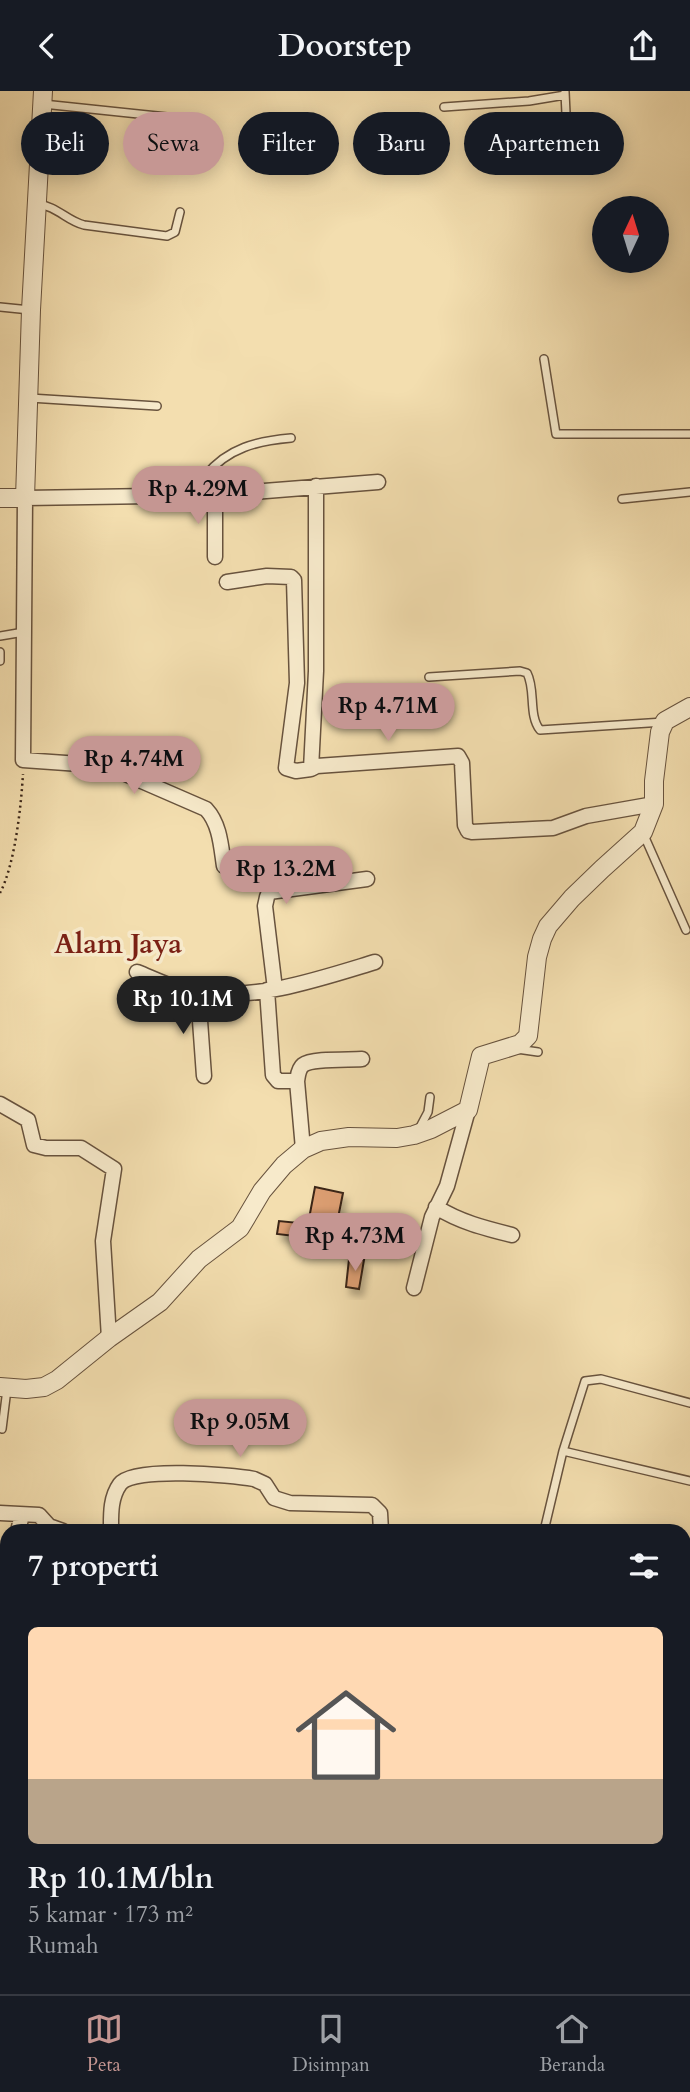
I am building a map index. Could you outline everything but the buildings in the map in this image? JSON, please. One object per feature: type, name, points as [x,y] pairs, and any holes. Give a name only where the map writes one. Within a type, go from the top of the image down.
[{"type":"street","points":[[43,97],[31,310],[25,498],[23,760],[114,769],[206,809],[217,826],[224,866]]},
{"type":"street","points":[[0,498],[215,495],[378,482]]},
{"type":"street","points":[[311,769],[316,671],[316,486]]},
{"type":"street","points":[[215,495],[215,557]]},
{"type":"street","points":[[227,582],[267,576],[291,577],[294,580],[297,683],[286,768],[296,771],[317,766],[458,756],[461,759],[466,825],[468,831],[472,832],[553,828],[586,816],[654,804]]},
{"type":"street","points":[[414,1288],[436,1207],[447,1186],[479,1059],[487,1053],[524,1042],[529,1032],[537,957],[548,926],[602,869],[643,832],[654,804],[660,732],[665,722],[690,707]]},
{"type":"street","points":[[297,1081],[278,1081],[273,1075],[265,906],[269,892],[367,879]]},
{"type":"street","points":[[137,972],[177,988],[198,993],[237,993],[271,990],[375,962]]},
{"type":"street","points":[[198,993],[204,1076]]},
{"type":"street","points":[[303,1149],[297,1081],[299,1070],[303,1064],[312,1061],[362,1059]]},
{"type":"street","points":[[0,1104],[28,1120],[34,1145],[46,1148],[81,1148],[113,1167],[103,1251],[109,1338]]},
{"type":"street","points":[[4,1388],[44,1387],[57,1380],[160,1302],[199,1259],[240,1228],[262,1191],[284,1165],[303,1149],[321,1141],[349,1137],[397,1138],[414,1135],[468,1110]]},
{"type":"street","points":[[436,1207],[453,1218],[512,1235]]},
{"type":"street","points":[[111,1524],[112,1497],[121,1482],[130,1477],[165,1473],[254,1479],[265,1484],[274,1498],[290,1503],[372,1505],[380,1513],[381,1524]]},
{"type":"street","points":[[0,1513],[40,1515],[47,1524]]},
{"type":"street","points":[[20,1524],[22,1515]]},
{"type":"lane","points":[[444,107],[529,101],[565,93],[566,112]]},
{"type":"lane","points":[[43,97],[140,112]]},
{"type":"lane","points":[[37,204],[63,212],[75,223],[167,236],[175,232],[180,212]]},
{"type":"lane","points":[[0,307],[31,310]]},
{"type":"lane","points":[[544,359],[556,434],[690,434]]},
{"type":"lane","points":[[30,398],[157,406]]},
{"type":"lane","points":[[197,495],[197,486],[215,463],[235,450],[263,441],[290,438]]},
{"type":"lane","points":[[622,499],[690,492]]},
{"type":"lane","points":[[0,636],[25,632]]},
{"type":"lane","points":[[0,652],[0,661]]},
{"type":"lane","points":[[429,677],[520,671],[527,673],[535,722],[540,730],[665,722]]},
{"type":"lane","points":[[643,832],[686,930]]},
{"type":"lane","points":[[509,1048],[538,1052]]},
{"type":"lane","points":[[414,1135],[425,1119],[430,1097]]},
{"type":"lane","points":[[546,1524],[563,1451],[585,1381],[601,1379],[690,1403]]},
{"type":"lane","points":[[2,1429],[4,1388]]},
{"type":"lane","points":[[563,1451],[690,1481]]},
{"type":"path","points":[[0,893],[14,844],[22,790],[23,760]]},
{"type":"district","name":"Alam Jaya","points":[[118,944]]}]
